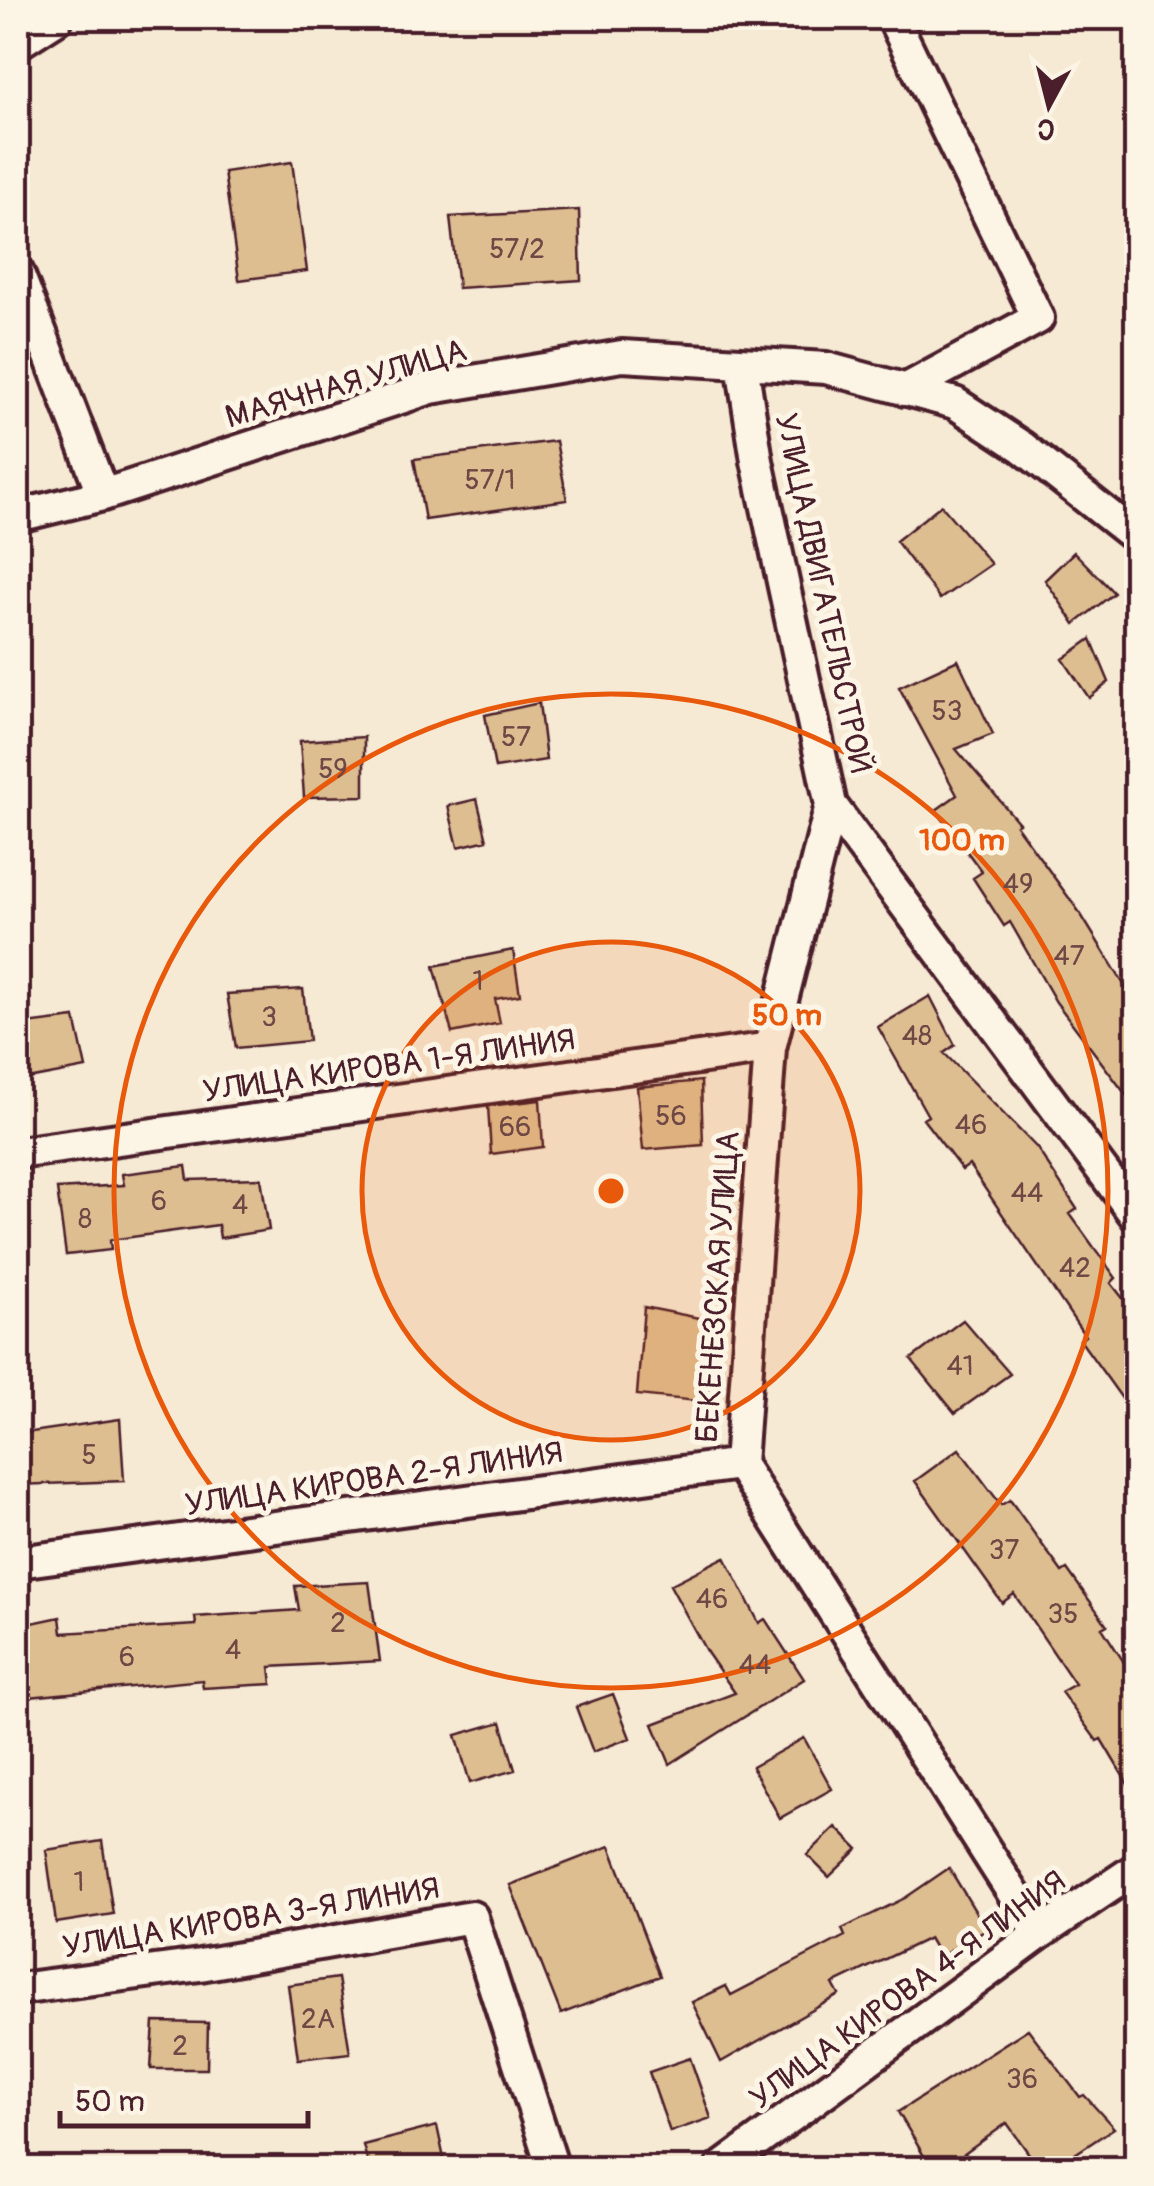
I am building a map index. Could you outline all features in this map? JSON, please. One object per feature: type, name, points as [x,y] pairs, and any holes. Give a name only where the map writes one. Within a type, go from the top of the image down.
[{"type":"street","points":[[18,42],[57,18]]},
{"type":"street","points":[[893,18],[1038,318],[906,390]]},
{"type":"street","points":[[18,273],[103,495]]},
{"type":"street","name":"МАЯЧНАЯ УЛИЦА","points":[[18,516],[103,495],[431,388],[622,356],[826,368],[956,403],[1022,446],[1136,537]]},
{"type":"street","name":"УЛИЦА ДВИГАТЕЛЬСТРОЙ","points":[[742,364],[756,461],[831,805],[1136,1216]]},
{"type":"street","name":"БЕКЕНЕЗСКАЯ УЛИЦА","points":[[831,805],[770,1048],[740,1464],[1038,1934]]},
{"type":"street","name":"УЛИЦА КИРОВА 1-Я ЛИНИЯ","points":[[18,1153],[770,1048]]},
{"type":"street","name":"УЛИЦА КИРОВА 2-Я ЛИНИЯ","points":[[18,1562],[740,1464]]},
{"type":"street","name":"УЛИЦА КИРОВА 4-Я ЛИНИЯ","points":[[721,2168],[1038,1934],[1132,1883]]},
{"type":"street","name":"УЛИЦА КИРОВА 3-Я ЛИНИЯ","points":[[18,1989],[200,1965],[472,1918],[553,2168]]},
{"type":"building","points":[[292,162],[307,271],[239,280],[224,172]]},
{"type":"building","points":[[579,210],[581,280],[458,288],[450,217]]},
{"type":"building","points":[[556,441],[567,500],[425,520],[414,459]]},
{"type":"building","points":[[941,505],[991,564],[940,599],[896,541]]},
{"type":"building","points":[[1074,552],[1114,593],[1075,624],[1045,580]]},
{"type":"building","points":[[1091,639],[1109,682],[1089,698],[1063,659]]},
{"type":"building","points":[[958,660],[993,734],[956,749],[1019,823],[1016,825],[1080,913],[1136,1004],[1136,1108],[1056,1002],[1010,922],[1004,926],[973,878],[982,872],[936,810],[957,795],[899,687]]},
{"type":"building","points":[[539,703],[546,760],[495,768],[485,715]]},
{"type":"building","points":[[364,737],[364,796],[304,797],[300,741]]},
{"type":"building","points":[[477,799],[487,840],[458,847],[448,806]]},
{"type":"building","points":[[513,950],[520,995],[495,999],[500,1023],[452,1033],[434,966]]},
{"type":"building","points":[[303,989],[309,1041],[236,1048],[227,994]]},
{"type":"building","points":[[930,996],[955,1045],[944,1053],[1037,1148],[1077,1209],[1070,1214],[1116,1278],[1111,1283],[1136,1315],[1136,1418],[1080,1340],[1085,1336],[969,1165],[962,1170],[923,1119],[928,1116],[878,1027]]},
{"type":"building","points":[[75,1018],[86,1068],[18,1081],[18,1025]]},
{"type":"building","points":[[701,1081],[703,1145],[643,1150],[637,1087]]},
{"type":"building","points":[[540,1100],[543,1147],[491,1154],[488,1106]]},
{"type":"building","points":[[186,1166],[188,1180],[261,1178],[269,1230],[220,1238],[218,1225],[110,1240],[111,1250],[66,1255],[57,1189],[124,1185],[122,1174]]},
{"type":"building","points":[[644,1307],[714,1321],[707,1402],[637,1395]]},
{"type":"building","points":[[963,1320],[1010,1374],[955,1413],[911,1359]]},
{"type":"building","points":[[120,1419],[124,1481],[18,1485],[18,1434]]},
{"type":"building","points":[[959,1449],[1001,1505],[1010,1500],[1062,1572],[1067,1569],[1107,1625],[1102,1628],[1136,1681],[1136,1798],[1101,1739],[1097,1741],[1061,1692],[1075,1684],[1014,1594],[1002,1603],[915,1481]]},
{"type":"building","points":[[725,1557],[759,1623],[765,1619],[804,1679],[670,1764],[653,1724],[735,1693],[706,1651],[670,1585]]},
{"type":"building","points":[[369,1582],[380,1661],[270,1667],[272,1684],[203,1688],[202,1680],[18,1698],[18,1626],[60,1617],[62,1633],[196,1625],[195,1617],[299,1610],[295,1586]]},
{"type":"building","points":[[613,1694],[630,1738],[593,1752],[576,1707]]},
{"type":"building","points":[[501,1722],[515,1770],[470,1783],[456,1735]]},
{"type":"building","points":[[804,1738],[832,1789],[780,1818],[752,1767]]},
{"type":"building","points":[[836,1827],[858,1849],[829,1877],[807,1855]]},
{"type":"building","points":[[102,1841],[113,1914],[56,1923],[46,1850]]},
{"type":"building","points":[[610,1846],[660,1976],[561,2014],[510,1885]]},
{"type":"building","points":[[949,1868],[986,1929],[940,1957],[929,1938],[833,1984],[839,1995],[721,2062],[692,2002],[726,1986],[731,1995],[845,1936],[842,1929],[905,1898]]},
{"type":"building","points":[[338,1978],[350,2053],[298,2059],[288,1985]]},
{"type":"building","points":[[154,2022],[208,2023],[207,2069],[151,2069]]},
{"type":"building","points":[[1028,2029],[1080,2097],[1084,2095],[1114,2128],[1054,2168],[1039,2168],[1007,2123],[945,2168],[931,2168],[898,2112]]},
{"type":"building","points":[[690,2058],[711,2118],[670,2132],[649,2072]]},
{"type":"building","points":[[437,2126],[446,2168],[369,2168],[363,2145]]}]
